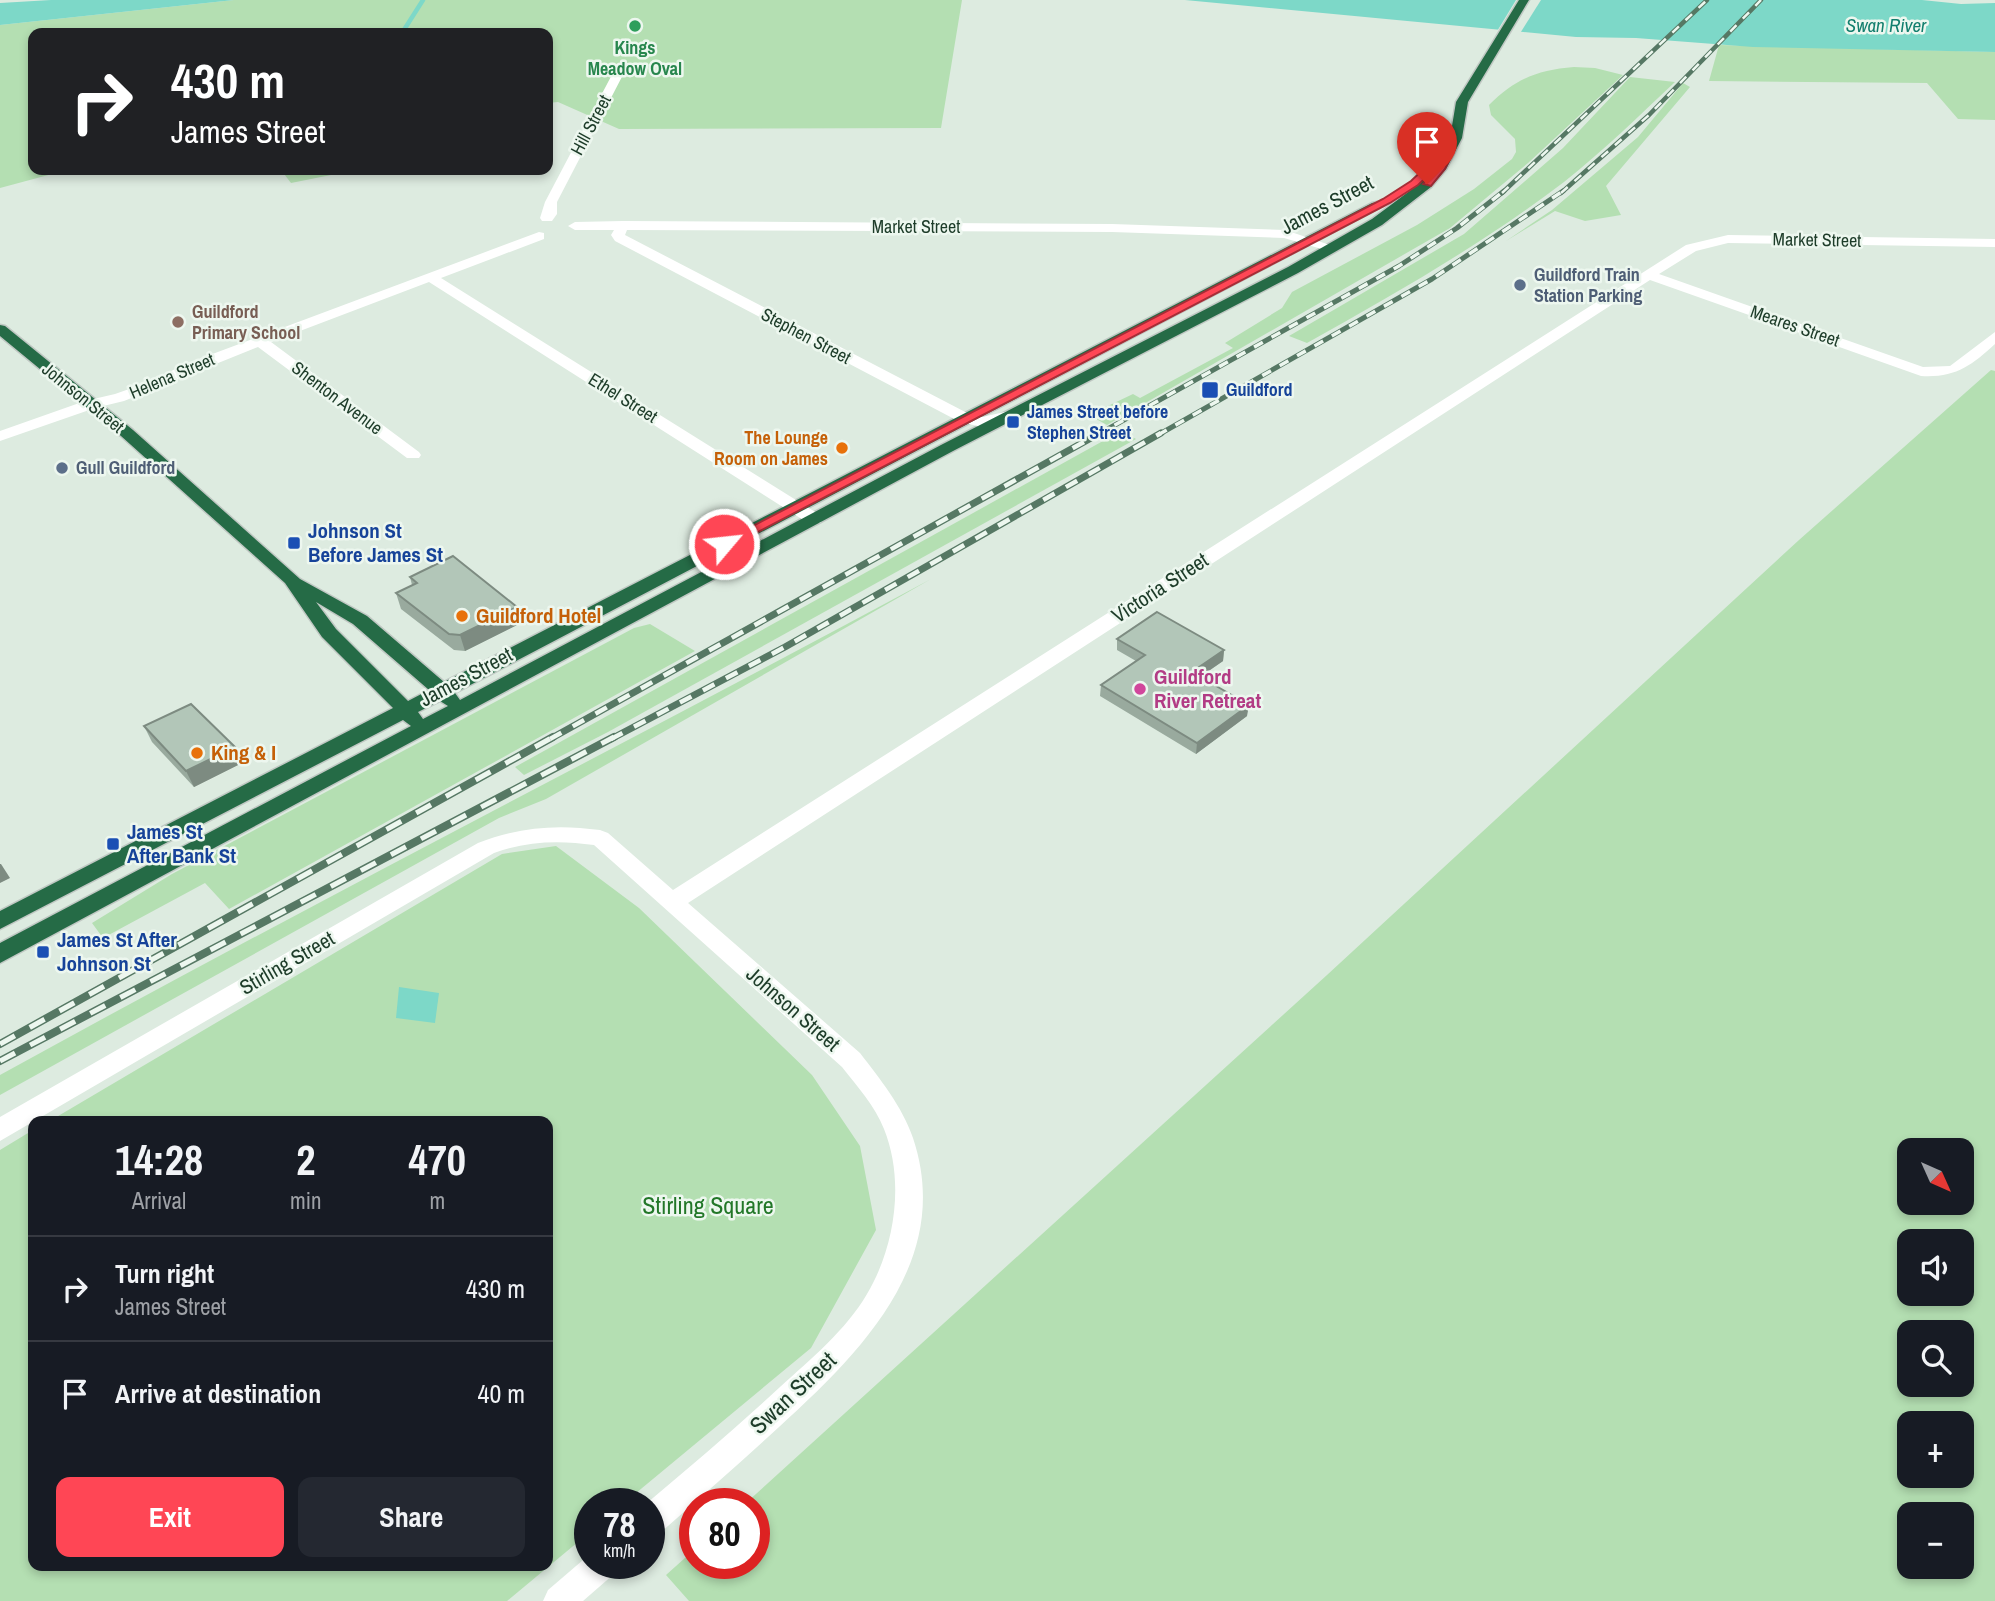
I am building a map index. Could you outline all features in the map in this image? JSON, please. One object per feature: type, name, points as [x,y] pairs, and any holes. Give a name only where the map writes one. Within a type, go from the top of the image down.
[{"type":"highway","points":[[1451,149],[1462,102],[1524,0]]},
{"type":"highway","name":"James Street","points":[[0,921],[1308,243],[1415,183],[1451,149]]},
{"type":"highway","name":"James Street","points":[[0,954],[814,519],[1328,250],[1400,207],[1427,184],[1440,169],[1451,149]]},
{"type":"highway","points":[[1178,310],[1245,281],[1270,281]]},
{"type":"highway","name":"Johnson Street","points":[[0,329],[220,514],[291,579],[360,620],[422,671],[459,709]]},
{"type":"highway","name":"Johnson Street","points":[[291,579],[329,633],[386,688],[404,712],[424,728]]},
{"type":"street","name":"Hill Street","points":[[539,236],[533,234],[530,227],[550,214],[551,202],[620,69]]},
{"type":"street","points":[[547,218],[569,219],[566,232]]},
{"type":"street","name":"Market Street","points":[[539,236],[623,225],[1112,228],[1258,234],[1308,243],[1328,250]]},
{"type":"street","name":"Stephen Street","points":[[623,225],[618,234],[620,238],[966,419],[982,422],[1009,416]]},
{"type":"street","name":"Helena Street","points":[[0,436],[157,384],[188,368],[539,236]]},
{"type":"street","name":"Market Street","points":[[1648,275],[1691,248],[1728,239],[1995,243]]},
{"type":"street","name":"Meares Street","points":[[1648,275],[1921,371],[1944,374],[1959,368],[1995,336]]},
{"type":"street","name":"Victoria Street","points":[[672,902],[1648,275]]},
{"type":"street","name":"Ethel Street","points":[[432,278],[814,519]]},
{"type":"street","name":"Shenton Avenue","points":[[260,341],[413,455]]},
{"type":"street","name":"Stirling Street","points":[[0,1130],[486,848],[535,832],[586,836]]},
{"type":"street","name":"Johnson Street","points":[[586,836],[600,838],[851,1060],[879,1096],[901,1139],[908,1186],[904,1238]]},
{"type":"street","name":"Swan Street","points":[[665,1508],[801,1388],[861,1326],[888,1281],[904,1238]]},
{"type":"street","points":[[559,1601],[584,1579]]},
{"type":"green space","points":[[234,0],[962,0],[941,128],[619,129],[558,102],[553,102],[553,28],[28,28],[28,175],[48,175],[0,188],[0,25]]},
{"type":"green space","points":[[1719,45],[1995,52],[1995,120],[1958,119],[1927,83],[1709,81]]},
{"type":"green space","points":[[1574,67],[1595,68],[1623,75],[1528,163],[1450,228],[1107,425],[1089,415],[1133,394],[1140,398],[1233,348],[1225,343],[1282,308],[1292,292],[1417,225],[1474,189],[1512,159],[1516,152],[1515,139],[1491,115],[1489,105],[1527,77]]},
{"type":"green space","points":[[1630,77],[1675,82],[1564,182],[1471,247],[1307,343],[1289,336],[1464,234],[1563,148]]},
{"type":"green space","points":[[1683,83],[1690,87],[1606,186],[1621,215],[1585,221],[1555,211],[1506,241],[1552,210],[1638,137]]},
{"type":"green space","points":[[285,175],[331,175],[291,183]]},
{"type":"green space","points":[[1991,370],[1995,371],[1995,1601],[689,1601],[666,1575],[679,1563],[679,1579],[770,1579],[770,1488],[763,1488],[1327,975],[1799,540]]},
{"type":"green space","points":[[1121,431],[1136,439],[608,732],[524,775],[515,767]]},
{"type":"green space","points":[[931,579],[546,799],[499,818],[0,1095],[0,1075],[232,949]]},
{"type":"green space","points":[[650,624],[695,651],[229,909],[205,883],[103,938],[92,923],[172,874],[634,628]]},
{"type":"green space","name":"Stirling Square","points":[[556,846],[639,908],[812,1075],[860,1146],[876,1230],[811,1348],[642,1488],[574,1488],[574,1545],[553,1563],[553,1116],[58,1116],[502,854]]},
{"type":"green space","name":"Stirling Square","points":[[28,1133],[28,1571],[543,1571],[507,1601],[0,1601],[0,1150]]},
{"type":"water","points":[[51,0],[234,0],[0,25],[0,3]]},
{"type":"water","name":"Swan River","points":[[1185,0],[1922,0],[1961,4],[1995,3],[1995,52],[1753,47],[1636,38],[1576,37]]},
{"type":"water","points":[[399,987],[439,993],[435,1023],[396,1018]]},
{"type":"pier","points":[[1516,0],[1541,0],[1519,35],[1496,33]]},
{"type":"building","name":"Guildford Hotel","points":[[453,556],[517,607],[460,635],[449,634],[396,593],[417,583],[410,577]]},
{"type":"building","name":"Guildford River Retreat","points":[[1157,612],[1224,650],[1192,672],[1249,705],[1197,743],[1101,685],[1145,655],[1117,639]]},
{"type":"building","name":"King & I","points":[[191,704],[235,747],[186,771],[144,726]]},
{"type":"waterway","points":[[405,28],[423,0]]},
{"type":"railway","points":[[1502,193],[1707,0]]},
{"type":"railway","points":[[1561,193],[1649,115],[1761,0]]},
{"type":"railway","points":[[1097,435],[1399,266],[1457,228],[1504,191]]},
{"type":"railway","points":[[1158,435],[1432,279],[1563,191]]},
{"type":"railway","points":[[550,739],[1100,433]]},
{"type":"railway","points":[[611,739],[785,647],[1161,433]]},
{"type":"railway","points":[[0,1044],[553,737]]},
{"type":"railway","points":[[0,1061],[614,737]]},
{"type":"place","name":"Kings Meadow Oval","points":[[635,26]]},
{"type":"place","name":"Guildford Train Station Parking","points":[[1520,285]]},
{"type":"place","name":"Guildford Primary School","points":[[178,322]]},
{"type":"place","name":"Guildford","points":[[1210,390]]},
{"type":"place","name":"James Street before Stephen Street","points":[[1013,422]]},
{"type":"place","name":"The Lounge Room on James","points":[[842,448]]},
{"type":"place","name":"Gull Guildford","points":[[62,468]]},
{"type":"place","name":"Johnson St Before James St","points":[[294,543]]},
{"type":"place","name":"Guildford Hotel","points":[[462,616]]},
{"type":"place","name":"Guildford River Retreat","points":[[1140,689]]},
{"type":"place","name":"King & I","points":[[197,753]]},
{"type":"place","name":"James St After Bank St","points":[[113,844]]},
{"type":"place","name":"James St After Johnson St","points":[[43,952]]},
{"type":"route","points":[[724,544],[1387,201],[1415,183],[1451,149],[1440,169],[1427,184]]}]
